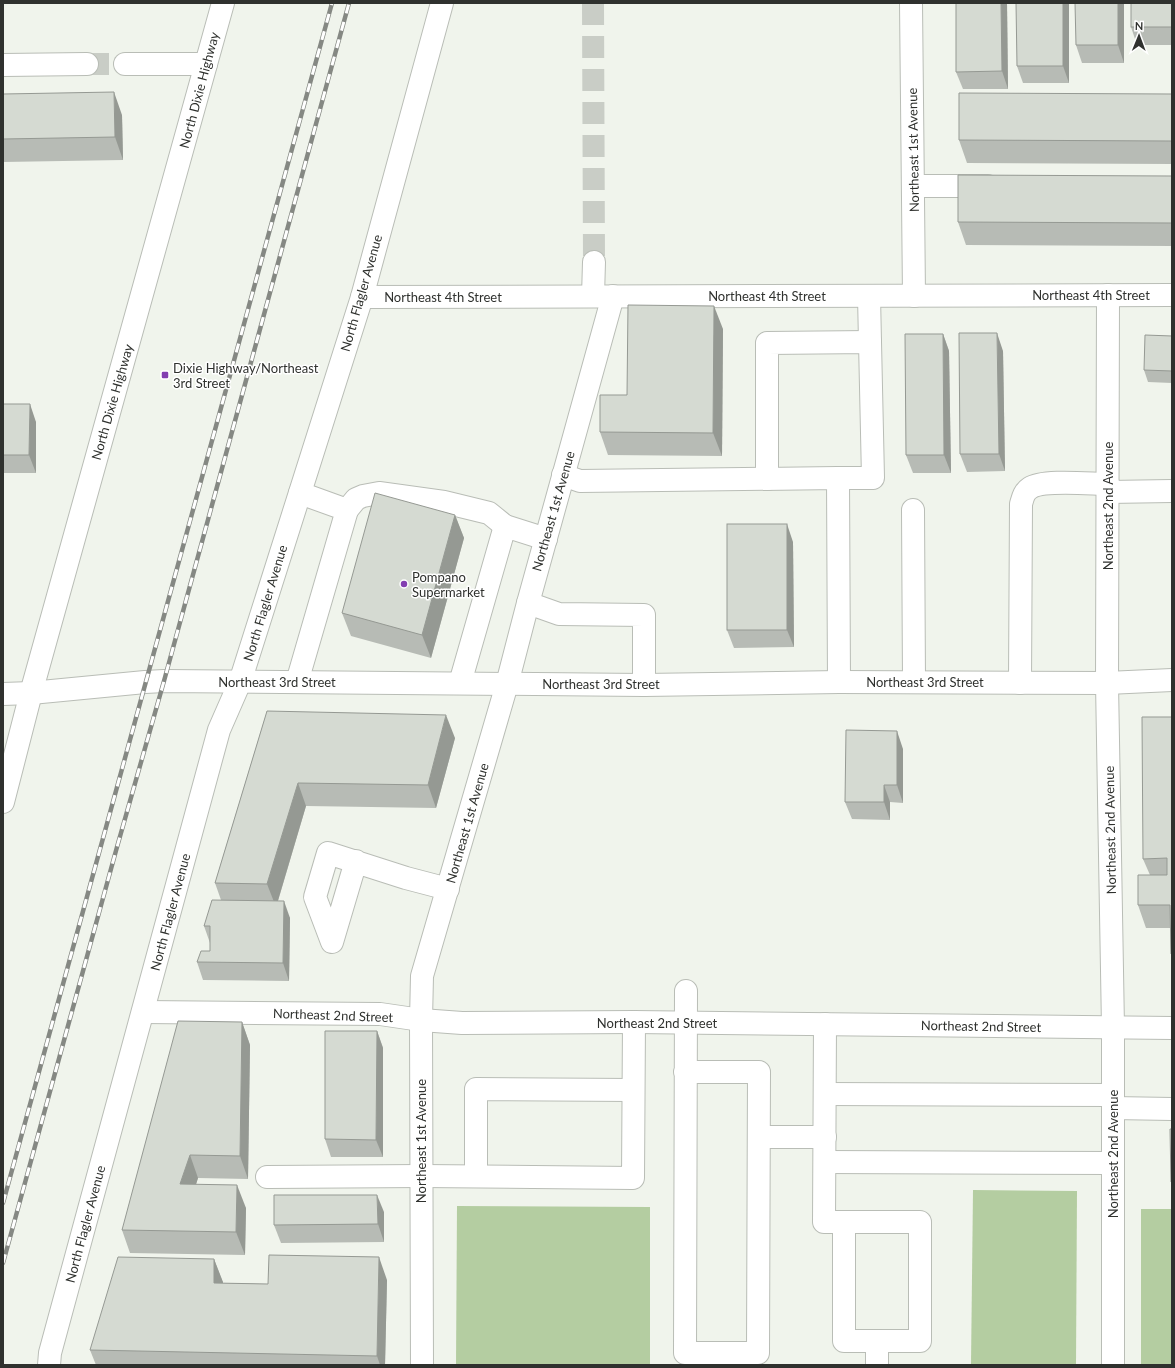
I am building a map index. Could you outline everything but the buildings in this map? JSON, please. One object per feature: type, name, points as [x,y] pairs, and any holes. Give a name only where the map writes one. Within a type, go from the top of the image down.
[{"type":"street","name":"North Dixie Highway","points":[[3,802],[31,693],[223,3]]},
{"type":"street","name":"North Flagler Avenue","points":[[49,1365],[50,1353],[219,730],[240,682],[362,297],[442,3]]},
{"type":"street","name":"Northeast 1st Avenue","points":[[911,3],[914,296]]},
{"type":"street","points":[[3,65],[87,64]]},
{"type":"street","points":[[125,64],[206,64]]},
{"type":"street","points":[[913,186],[1008,186]]},
{"type":"street","name":"Northeast 1st Avenue","points":[[422,1365],[422,976],[507,684],[563,475],[603,296],[594,262]]},
{"type":"street","name":"Northeast 2nd Avenue","points":[[1108,295],[1107,683],[1113,1028],[1113,1365]]},
{"type":"street","name":"Northeast 4th Street","points":[[362,297],[1172,295]]},
{"type":"street","points":[[563,475],[580,481],[873,478],[869,296]]},
{"type":"street","points":[[766,479],[767,343],[870,342]]},
{"type":"street","points":[[838,478],[839,682]]},
{"type":"street","points":[[1020,682],[1021,504],[1023,494],[1030,487],[1043,483],[1172,491]]},
{"type":"street","points":[[300,493],[347,510]]},
{"type":"street","points":[[297,682],[347,510],[356,499],[379,493],[444,502],[489,513],[505,526],[546,539]]},
{"type":"street","points":[[914,510],[914,682]]},
{"type":"street","points":[[460,683],[505,526]]},
{"type":"street","points":[[528,603],[559,614],[644,615],[644,685]]},
{"type":"street","name":"Northeast 3rd Street","points":[[3,694],[31,693],[145,682],[644,685],[839,682],[1107,683],[1172,680]]},
{"type":"street","points":[[356,862],[448,889]]},
{"type":"street","points":[[685,1072],[759,1072],[758,1353],[697,1359],[685,1353],[685,1072],[686,991]]},
{"type":"street","name":"Northeast 2nd Street","points":[[143,1012],[380,1014],[421,1020],[462,1023],[634,1022],[1172,1028]]},
{"type":"street","points":[[267,1177],[476,1176],[633,1178],[634,1022]]},
{"type":"street","points":[[825,1024],[824,1222],[844,1222],[920,1222],[920,1341],[844,1341],[844,1222]]},
{"type":"street","points":[[476,1176],[476,1089],[634,1090]]},
{"type":"street","points":[[825,1094],[1113,1102],[1172,1109]]},
{"type":"street","points":[[759,1137],[825,1137]]},
{"type":"street","points":[[825,1162],[1113,1163]]},
{"type":"street","points":[[877,1341],[877,1365]]},
{"type":"green space","points":[[973,1190],[1077,1191],[1076,1365],[971,1365]]},
{"type":"green space","points":[[457,1206],[650,1207],[650,1365],[456,1365]]},
{"type":"green space","points":[[1141,1209],[1172,1209],[1172,1365],[1141,1365]]},
{"type":"tunnel","points":[[593,3],[594,262]]},
{"type":"tunnel","points":[[87,64],[125,64]]},
{"type":"railway","points":[[3,1203],[332,3]]},
{"type":"railway","points":[[3,1263],[349,3]]},
{"type":"place","name":"Dixie Highway/Northeast 3rd Street","points":[[165,375]]},
{"type":"place","name":"Pompano Supermarket","points":[[404,584]]}]
